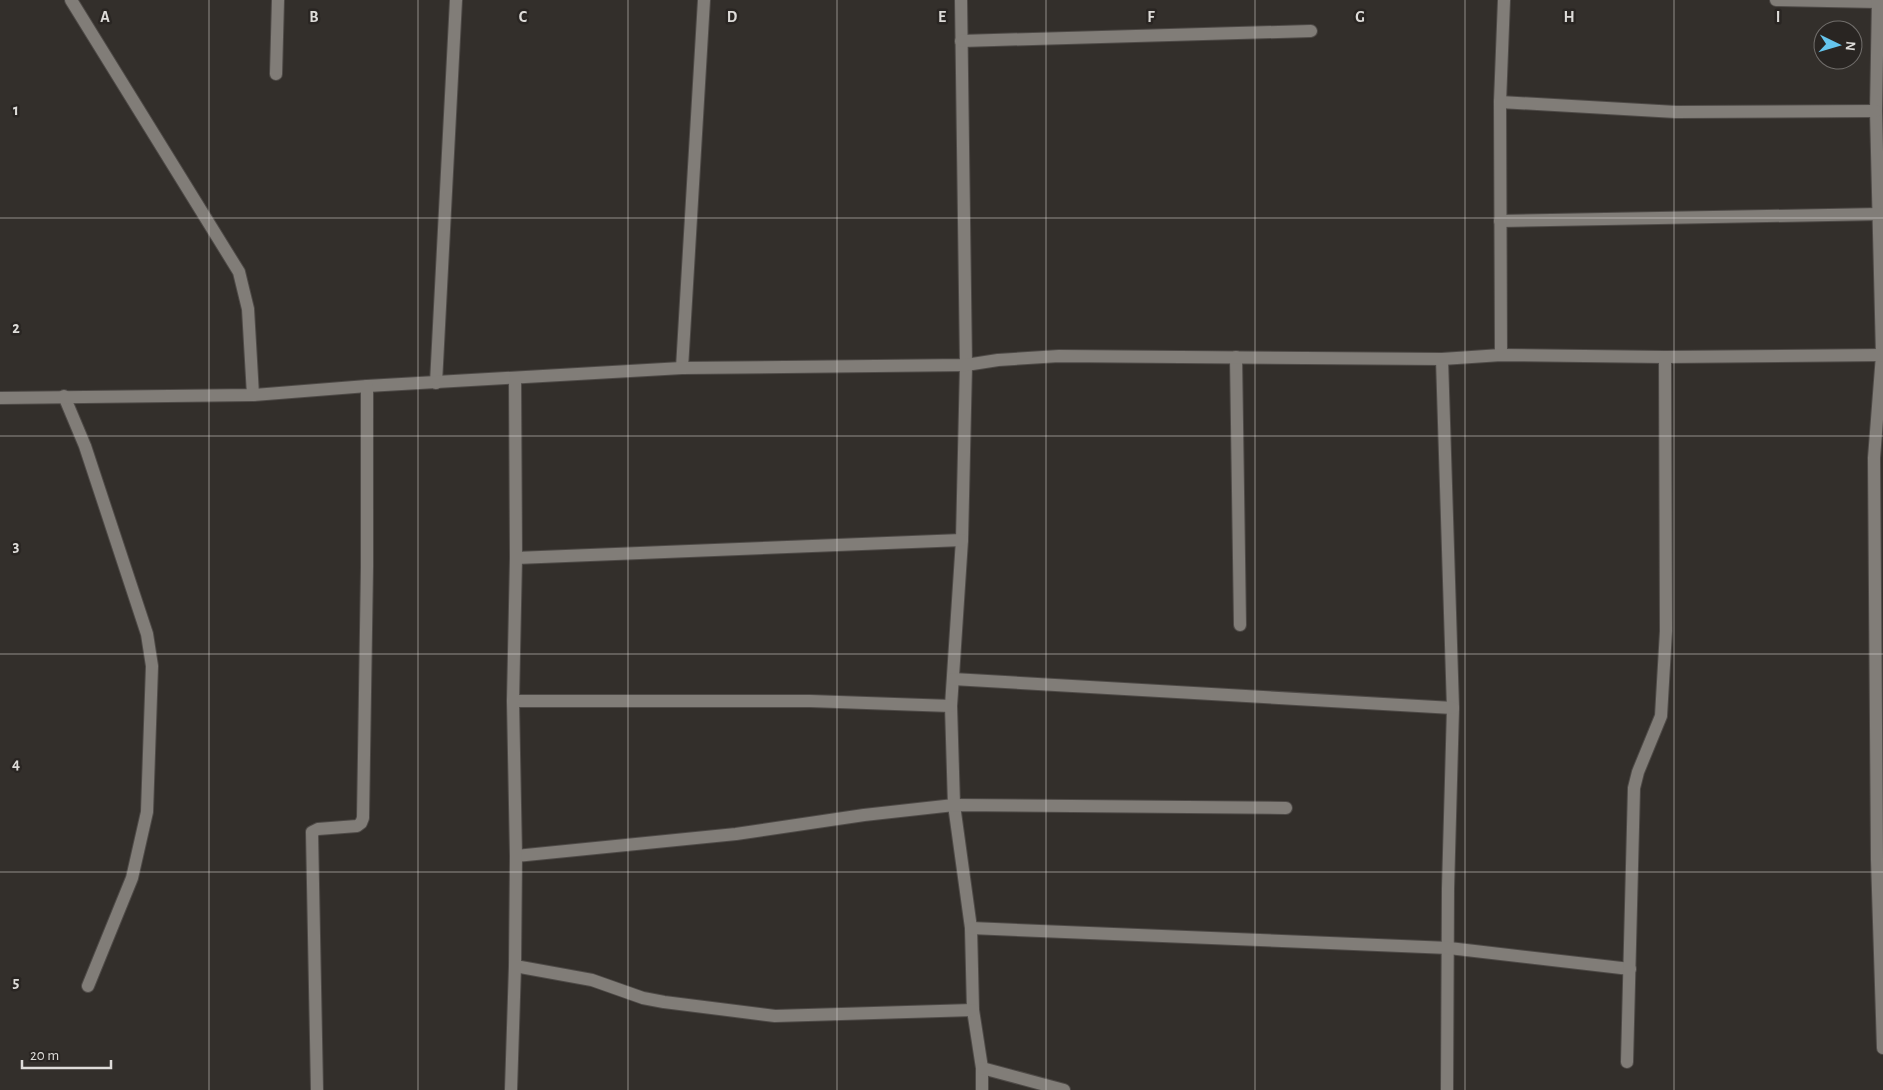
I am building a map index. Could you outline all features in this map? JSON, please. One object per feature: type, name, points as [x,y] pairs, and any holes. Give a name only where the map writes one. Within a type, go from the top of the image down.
[{"type":"street","points":[[71,0],[239,272],[248,308],[253,395]]},
{"type":"street","points":[[276,74],[278,0]]},
{"type":"street","points":[[436,383],[456,0]]},
{"type":"street","points":[[682,368],[704,0]]},
{"type":"street","points":[[961,0],[966,365],[962,540],[951,706],[954,805],[971,928],[973,1010],[982,1068],[982,1090]]},
{"type":"street","points":[[1501,355],[1500,102],[1504,0]]},
{"type":"street","points":[[1776,0],[1878,1],[1876,111],[1882,355],[1874,468],[1877,860],[1883,1048]]},
{"type":"street","points":[[962,41],[1311,31]]},
{"type":"street","points":[[1500,102],[1676,112],[1876,111]]},
{"type":"street","points":[[1500,221],[1880,214]]},
{"type":"street","points":[[0,398],[253,395],[367,386],[682,368],[966,365],[998,360],[1059,356],[1442,359],[1501,355],[1665,357],[1882,355]]},
{"type":"street","points":[[1236,357],[1240,625]]},
{"type":"street","points":[[1627,1062],[1634,788],[1638,772],[1661,716],[1666,631],[1665,357]]},
{"type":"street","points":[[1442,359],[1453,708],[1448,879],[1447,1090]]},
{"type":"street","points":[[511,1090],[516,856],[513,701],[516,558],[515,378]]},
{"type":"street","points":[[317,1090],[312,832],[318,828],[357,826],[363,818],[367,567],[367,386]]},
{"type":"street","points":[[64,396],[86,446],[148,634],[152,666],[147,812],[132,878],[88,986]]},
{"type":"street","points":[[516,558],[962,540]]},
{"type":"street","points":[[954,679],[1453,708]]},
{"type":"street","points":[[513,701],[810,701],[951,706]]},
{"type":"street","points":[[516,856],[736,834],[864,814],[954,805],[1286,808]]},
{"type":"street","points":[[971,928],[1449,948],[1630,969]]},
{"type":"street","points":[[515,966],[592,980],[643,998],[775,1016],[973,1010]]},
{"type":"street","points":[[982,1068],[1064,1090]]}]
